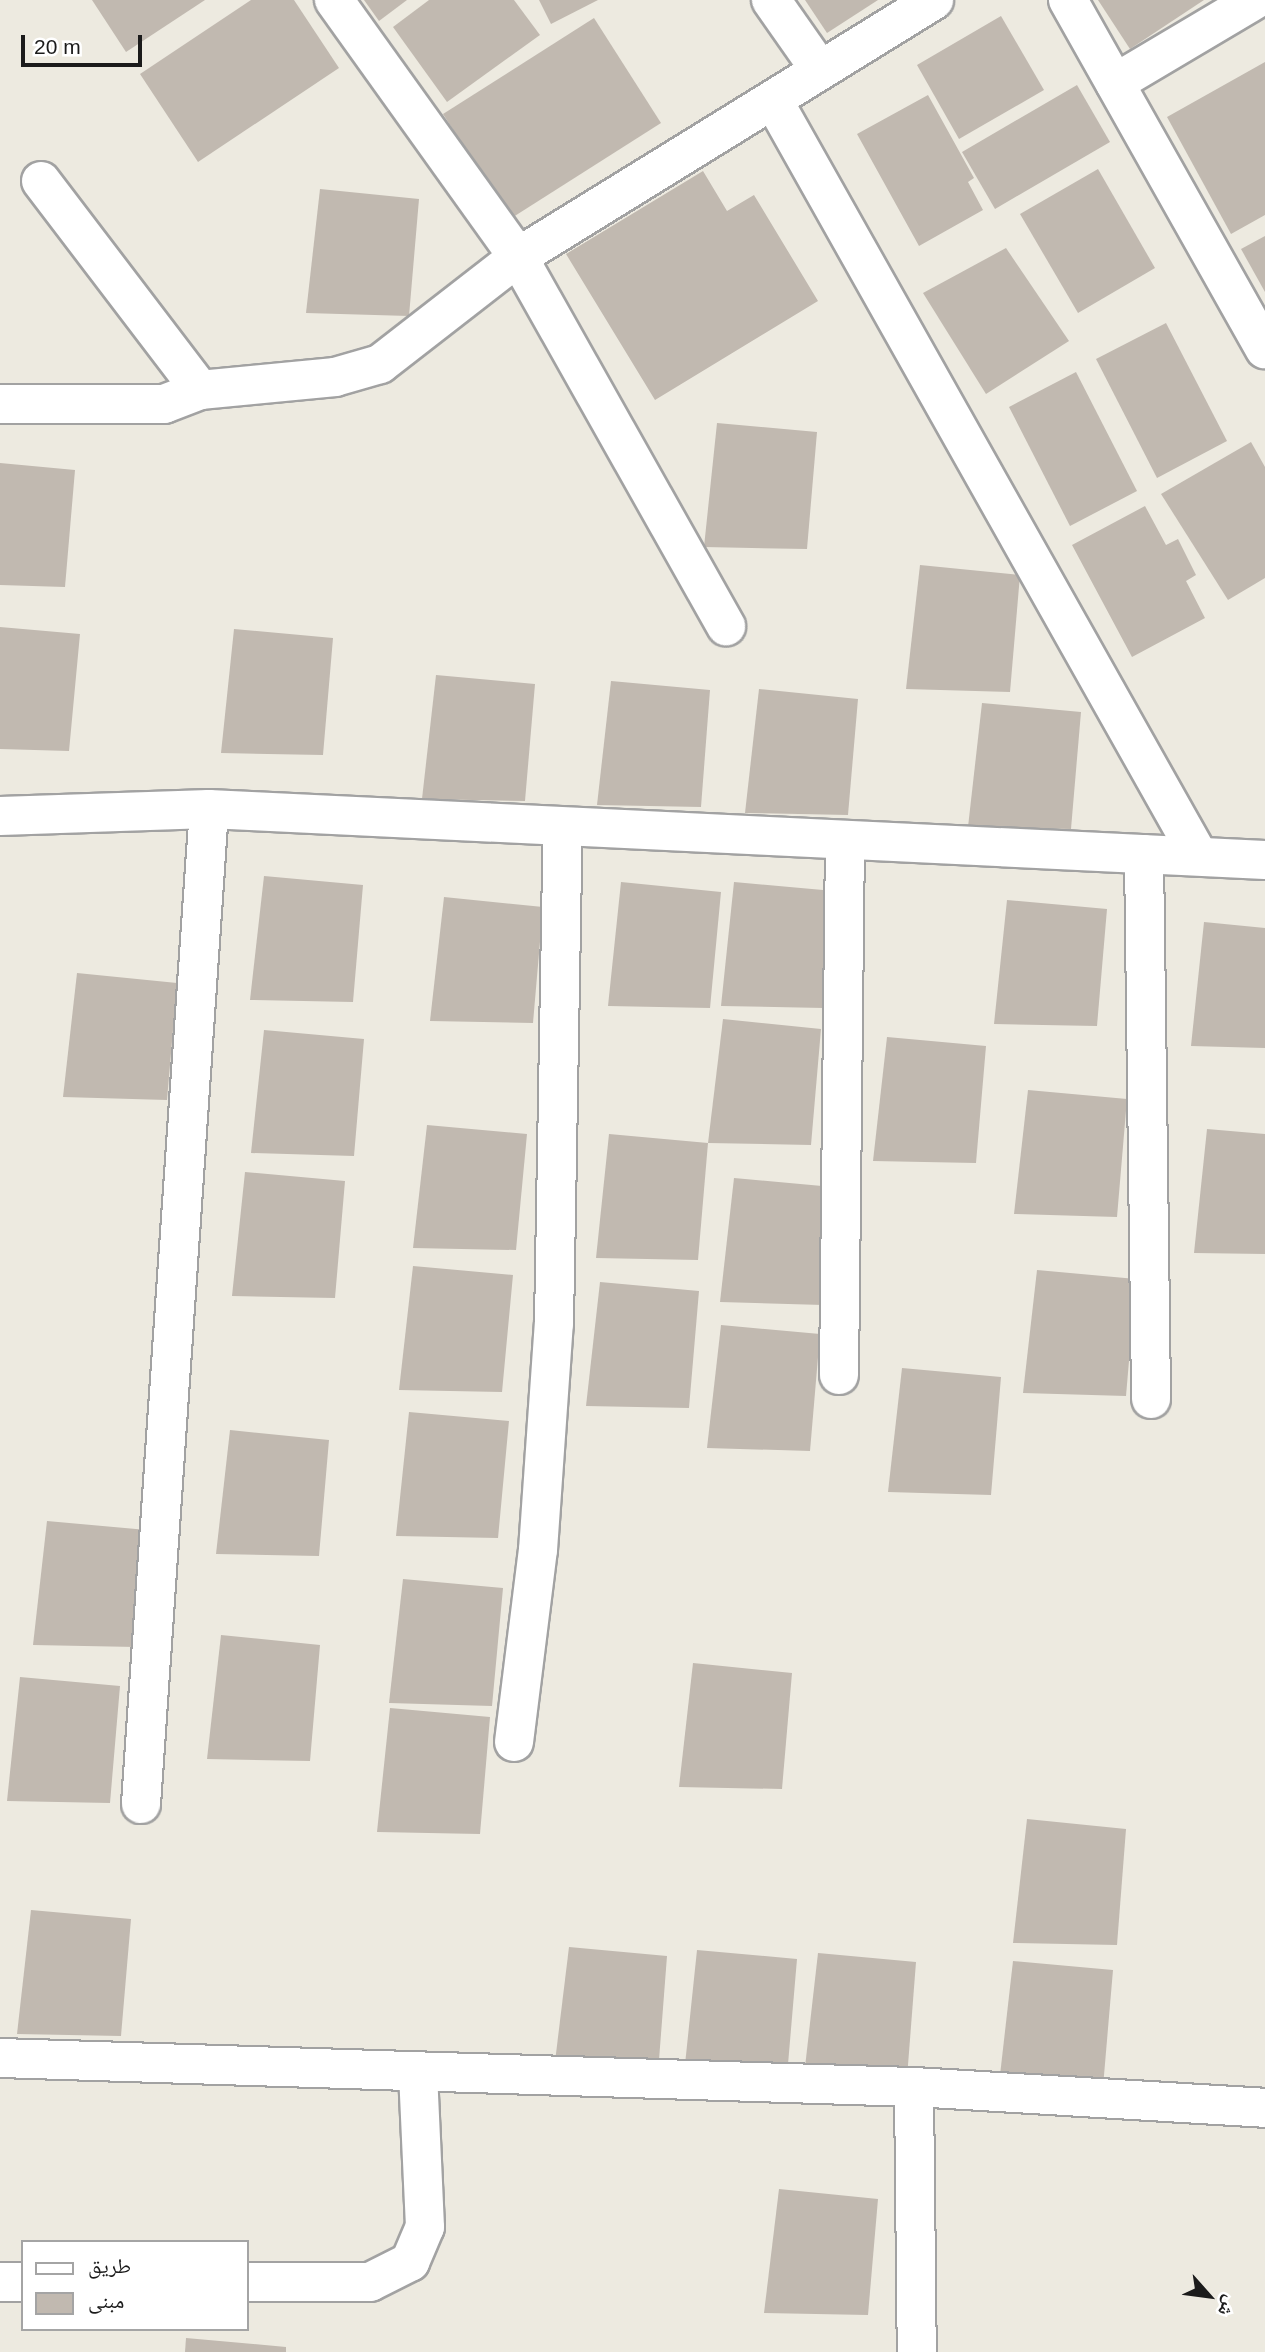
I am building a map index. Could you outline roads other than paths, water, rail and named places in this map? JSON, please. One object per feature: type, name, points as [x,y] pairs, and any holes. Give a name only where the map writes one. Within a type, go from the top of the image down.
[{"type":"street","points":[[334,0],[518,257],[726,626]]},
{"type":"street","points":[[771,0],[820,70]]},
{"type":"street","points":[[0,404],[151,405],[200,390],[371,368],[518,257],[934,0]]},
{"type":"street","points":[[1068,0],[1265,348]]},
{"type":"street","points":[[1115,83],[1255,0]]},
{"type":"street","points":[[773,100],[1198,855]]},
{"type":"street","points":[[41,181],[200,390]]},
{"type":"street","points":[[0,816],[209,809],[563,829],[1265,860]]},
{"type":"street","points":[[141,1804],[209,809]]},
{"type":"street","points":[[514,1742],[538,1550],[554,1324],[563,829]]},
{"type":"street","points":[[839,1375],[845,842]]},
{"type":"street","points":[[1144,854],[1151,1399]]},
{"type":"street","points":[[0,2059],[914,2087],[1265,2108]]},
{"type":"street","points":[[248,2282],[370,2282],[410,2262],[425,2227],[418,2073]]},
{"type":"street","points":[[914,2087],[917,2352]]},
{"type":"street","points":[[0,2282],[21,2282]]}]
